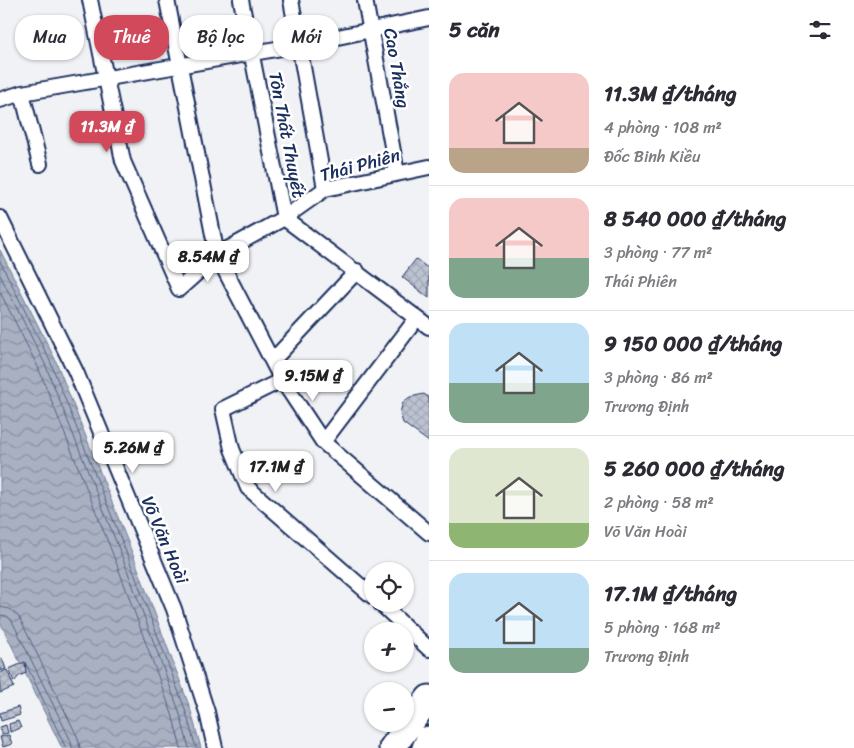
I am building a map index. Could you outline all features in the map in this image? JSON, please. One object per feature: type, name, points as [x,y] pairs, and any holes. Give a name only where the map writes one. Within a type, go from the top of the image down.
[{"type":"highway","points":[[392,748],[426,702]]},
{"type":"highway","points":[[425,748],[429,739]]},
{"type":"street","points":[[90,0],[106,79]]},
{"type":"street","points":[[167,0],[178,64],[217,255],[282,380],[323,442],[429,533]]},
{"type":"street","name":"Tôn Thất Thuyết","points":[[241,0],[244,15]]},
{"type":"street","name":"Tôn Thất Thuyết","points":[[291,0],[294,15]]},
{"type":"street","name":"Cao Thắng","points":[[365,0],[397,173]]},
{"type":"street","points":[[339,36],[429,18]]},
{"type":"street","points":[[0,100],[22,93],[202,60]]},
{"type":"street","name":"Tôn Thất Thuyết","points":[[253,60],[284,218],[429,327]]},
{"type":"street","name":"Tôn Thất Thuyết","points":[[302,60],[325,190]]},
{"type":"street","name":"Thái Phiên","points":[[106,79],[123,161],[179,289],[217,255],[284,218],[325,190],[429,167]]},
{"type":"street","points":[[22,93],[40,164]]},
{"type":"street","name":"Võ Văn Hoài","points":[[0,218],[76,372],[174,609],[207,712],[216,748]]},
{"type":"street","points":[[273,360],[357,271]]},
{"type":"street","points":[[323,442],[417,318]]},
{"type":"street","points":[[282,380],[222,409],[232,449],[248,488],[364,589]]},
{"type":"street","points":[[390,612],[429,649]]},
{"type":"water","points":[[0,250],[55,359],[133,555],[190,708],[201,748],[62,748],[0,622]]},
{"type":"building","points":[[416,259],[429,269],[429,298],[402,277]]},
{"type":"building","points":[[424,394],[429,398],[429,442],[403,423],[400,413],[403,402],[410,397]]},
{"type":"building","points":[[2,658],[6,669],[0,671],[0,659]]},
{"type":"building","points":[[25,662],[26,673],[19,676],[14,682],[9,669]]},
{"type":"building","points":[[7,670],[14,687],[0,693],[0,673]]},
{"type":"building","points":[[18,707],[20,715],[1,721],[0,713]]},
{"type":"building","points":[[18,721],[21,728],[10,732],[9,724]]},
{"type":"building","points":[[6,725],[8,733],[1,735],[0,727]]},
{"type":"building","points":[[9,735],[12,744],[3,747],[0,737]]}]
